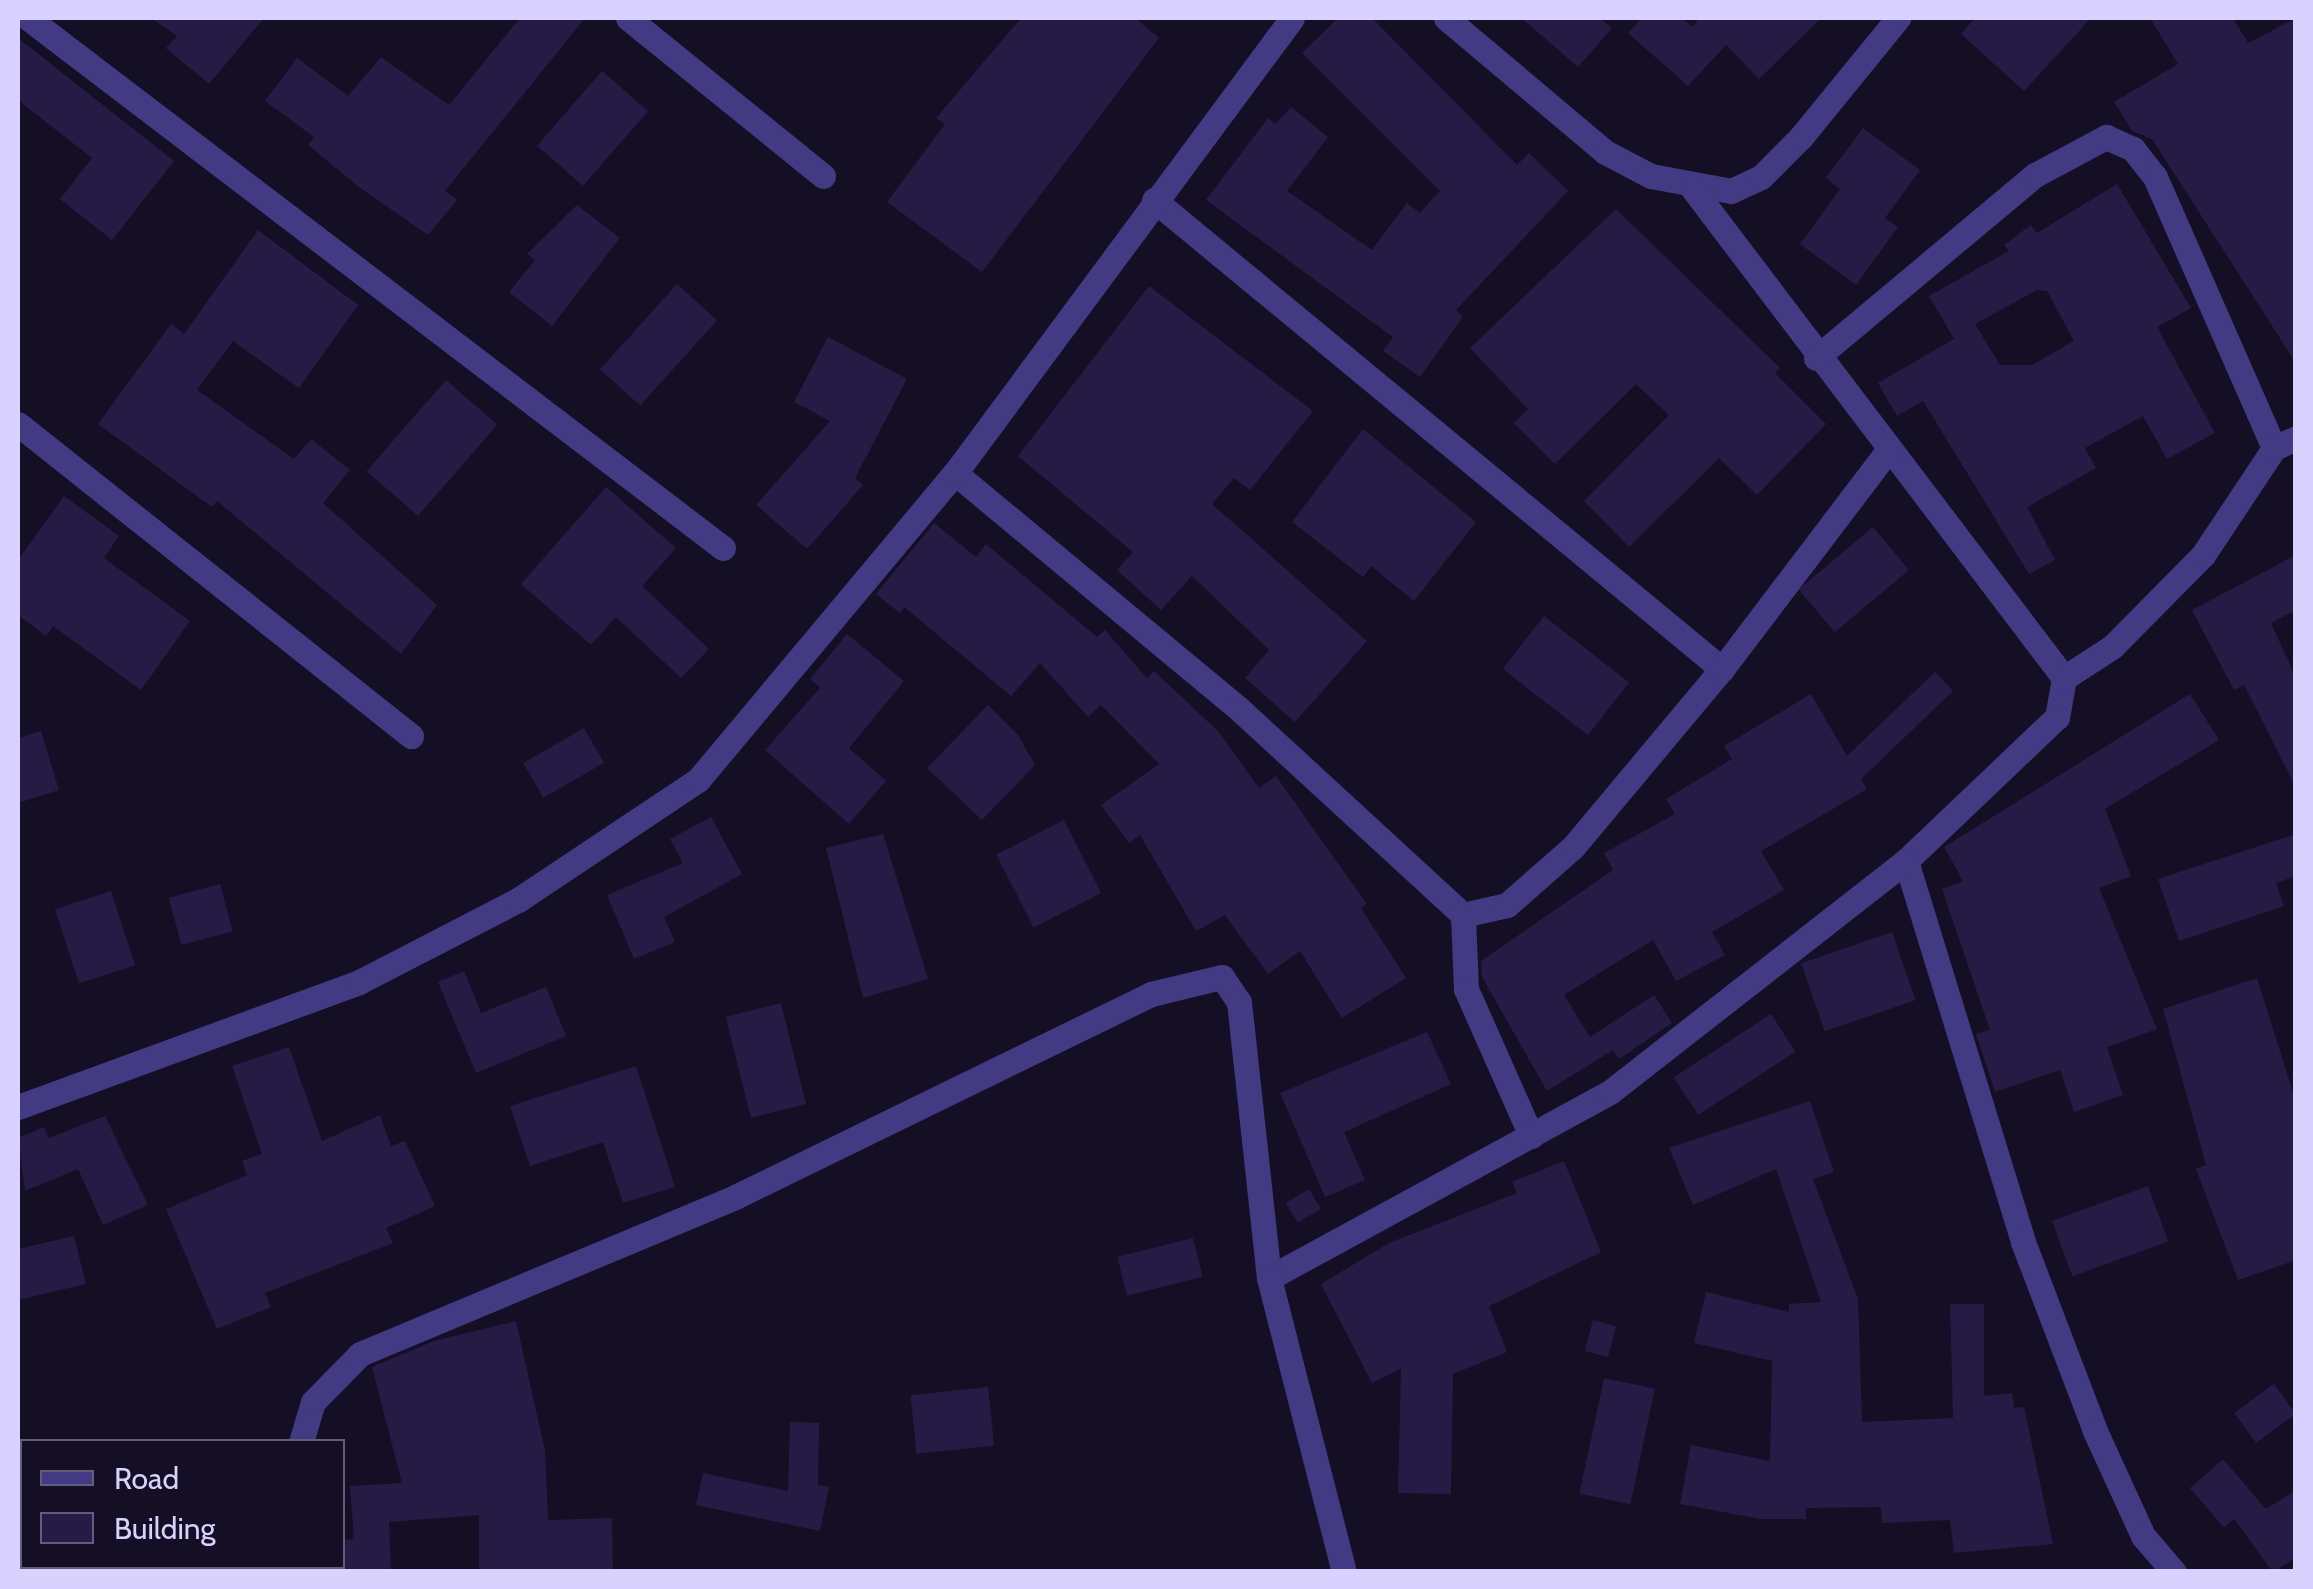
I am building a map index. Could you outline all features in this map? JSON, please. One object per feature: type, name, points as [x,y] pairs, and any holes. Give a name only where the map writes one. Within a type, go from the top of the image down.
[{"type":"street","points":[[28,18],[722,548]]},
{"type":"street","points":[[628,18],[823,176]]},
{"type":"street","points":[[18,1107],[359,982],[518,900],[644,820],[698,780],[955,473],[1292,18]]},
{"type":"street","points":[[1452,19],[1605,152],[1693,189],[1731,191],[1761,177],[1898,18]]},
{"type":"street","points":[[1269,1278],[1610,1092],[1906,860],[2057,716],[2064,678],[2112,647],[2203,556],[2285,443],[2154,177],[2132,150],[2106,137],[2035,175],[1816,358]]},
{"type":"street","points":[[1693,189],[1816,358],[2064,678]]},
{"type":"street","points":[[1154,200],[1722,669]]},
{"type":"street","points":[[19,429],[410,736]]},
{"type":"street","points":[[1463,915],[1507,905],[1573,847],[1722,669],[1888,450]]},
{"type":"street","points":[[955,473],[1238,708],[1463,915],[1466,989],[1531,1136]]},
{"type":"street","points":[[1906,860],[2030,1260],[2127,1501],[2174,1572]]},
{"type":"street","points":[[302,1439],[313,1402],[360,1354],[719,1204],[1116,1010],[1222,977],[1239,1002],[1269,1278],[1344,1572]]},
{"type":"building","points":[[151,18],[264,18],[209,84],[166,48],[177,36]]},
{"type":"building","points":[[520,18],[585,18],[445,191],[457,200],[428,235],[359,187],[308,145],[314,137],[265,101],[297,58],[348,96],[381,57],[449,105]]},
{"type":"building","points":[[1021,18],[1135,18],[1159,38],[982,272],[887,202],[945,124],[936,118]]},
{"type":"building","points":[[1338,18],[1372,18],[1517,165],[1529,153],[1568,191],[1456,310],[1463,317],[1420,377],[1383,351],[1393,337],[1206,200],[1268,118],[1275,124],[1291,107],[1328,137],[1287,191],[1372,250],[1407,203],[1420,213],[1440,191],[1302,53]]},
{"type":"building","points":[[1521,18],[1600,18],[1612,28],[1578,67]]},
{"type":"building","points":[[1642,18],[1682,18],[1693,27],[1699,18],[1821,18],[1759,79],[1726,45],[1688,86],[1628,33]]},
{"type":"building","points":[[1975,18],[2091,18],[2024,91],[1961,34]]},
{"type":"building","points":[[2150,18],[2233,18],[2248,43],[2296,18],[2296,363],[2152,139],[2132,131],[2114,102],[2178,64]]},
{"type":"building","points":[[18,38],[174,161],[112,240],[60,199],[92,158],[18,100]]},
{"type":"building","points":[[602,71],[648,111],[583,186],[537,146]]},
{"type":"building","points":[[1863,128],[1920,170],[1885,218],[1898,227],[1856,285],[1800,244],[1840,189],[1826,178]]},
{"type":"building","points":[[2117,184],[2191,308],[2157,327],[2215,433],[2167,459],[2143,416],[2085,448],[2096,468],[2027,507],[2055,560],[2029,574],[1923,401],[1897,416],[1878,383],[1954,339],[1929,296],[2009,251],[2004,245],[2031,225],[2037,233]],"holes":[[[2037,290],[2047,291],[2074,341],[2032,365],[2000,365],[1975,324]]]},
{"type":"building","points":[[577,205],[620,238],[552,326],[509,292],[535,260],[527,254]]},
{"type":"building","points":[[1616,209],[1780,368],[1775,373],[1826,424],[1757,495],[1719,458],[1629,547],[1584,501],[1669,415],[1636,384],[1555,464],[1514,423],[1528,409],[1470,348]]},
{"type":"building","points":[[258,230],[358,305],[299,388],[233,341],[197,390],[294,459],[311,439],[350,470],[323,503],[437,605],[401,654],[217,501],[212,507],[98,424],[171,324],[184,334]]},
{"type":"building","points":[[677,284],[717,320],[640,406],[600,369]]},
{"type":"building","points":[[1149,286],[1313,411],[1250,490],[1234,478],[1212,504],[1367,641],[1295,722],[1245,678],[1269,650],[1192,576],[1161,610],[1117,570],[1133,552],[1018,456]]},
{"type":"building","points":[[828,337],[907,379],[855,478],[863,485],[807,549],[756,505],[830,421],[794,402]]},
{"type":"building","points":[[446,380],[497,425],[418,516],[367,471]]},
{"type":"building","points":[[1363,429],[1476,522],[1414,601],[1371,566],[1363,577],[1292,522]]},
{"type":"building","points":[[606,487],[676,548],[642,586],[709,649],[681,678],[616,617],[591,645],[521,584]]},
{"type":"building","points":[[64,496],[119,536],[104,558],[190,621],[141,690],[53,626],[46,636],[18,615],[18,560]]},
{"type":"building","points":[[934,523],[976,557],[986,544],[1097,637],[1105,630],[1147,678],[1154,671],[1218,731],[1259,788],[1276,776],[1367,904],[1361,908],[1406,978],[1342,1018],[1300,951],[1268,974],[1225,915],[1196,931],[1140,835],[1129,843],[1101,805],[1159,764],[1101,705],[1088,717],[1040,663],[1011,696],[904,607],[900,613],[876,594]]},
{"type":"building","points":[[1873,527],[1909,570],[1835,632],[1799,589]]},
{"type":"building","points":[[2296,555],[2296,610],[2271,623],[2296,678],[2296,788],[2244,685],[2234,690],[2192,610]]},
{"type":"building","points":[[1544,616],[1629,682],[1588,735],[1503,669]]},
{"type":"building","points":[[847,634],[904,681],[849,748],[886,781],[849,824],[765,750],[820,688],[810,679]]},
{"type":"building","points":[[1935,672],[1953,691],[1861,779],[1867,789],[1761,851],[1784,890],[1712,932],[1725,955],[1676,981],[1653,940],[1564,995],[1590,1037],[1654,995],[1672,1023],[1619,1059],[1613,1050],[1547,1091],[1482,977],[1481,961],[1613,870],[1604,853],[1675,814],[1666,799],[1732,759],[1724,746],[1811,694],[1847,756]]},
{"type":"building","points":[[2190,694],[2219,740],[2105,809],[2131,876],[2099,888],[2157,1029],[2107,1047],[2123,1095],[2074,1112],[2060,1070],[1995,1092],[1976,1034],[1990,1030],[1942,889],[1963,881],[1944,847]]},
{"type":"building","points":[[988,705],[1018,735],[1035,765],[982,820],[927,768]]},
{"type":"building","points":[[584,728],[604,763],[543,798],[523,763]]},
{"type":"building","points":[[41,731],[59,790],[18,803],[18,738]]},
{"type":"building","points":[[711,817],[742,874],[664,917],[675,942],[634,959],[607,895],[683,863],[670,839]]},
{"type":"building","points":[[1064,820],[1101,893],[1034,928],[996,855]]},
{"type":"building","points":[[883,834],[928,979],[863,998],[826,848]]},
{"type":"building","points":[[2296,834],[2296,876],[2276,883],[2284,906],[2179,941],[2158,879]]},
{"type":"building","points":[[220,884],[233,931],[181,945],[169,898]]},
{"type":"building","points":[[111,891],[135,965],[79,983],[55,909]]},
{"type":"building","points":[[1892,932],[1915,1000],[1825,1031],[1801,963]]},
{"type":"building","points":[[464,971],[481,1013],[546,987],[566,1036],[476,1073],[438,982]]},
{"type":"building","points":[[2257,978],[2296,1102],[2296,1260],[2238,1280],[2196,1169],[2206,1165],[2163,1009]]},
{"type":"building","points":[[781,1003],[806,1104],[751,1118],[726,1017]]},
{"type":"building","points":[[1771,1014],[1796,1052],[1698,1115],[1674,1077]]},
{"type":"building","points":[[1427,1032],[1451,1084],[1344,1132],[1365,1180],[1325,1197],[1280,1093]]},
{"type":"building","points":[[289,1047],[322,1141],[380,1115],[391,1146],[405,1141],[435,1206],[386,1228],[393,1243],[265,1293],[271,1307],[217,1329],[166,1209],[247,1175],[242,1161],[262,1154],[232,1066]]},
{"type":"building","points":[[636,1066],[675,1187],[623,1203],[603,1142],[530,1166],[510,1106]]},
{"type":"building","points":[[1810,1101],[1834,1172],[1813,1179],[1858,1299],[1862,1422],[1953,1418],[1950,1304],[1984,1304],[1984,1396],[2012,1393],[2014,1408],[2024,1407],[2053,1544],[1954,1553],[1950,1520],[1882,1523],[1881,1507],[1806,1508],[1806,1519],[1761,1519],[1680,1504],[1691,1445],[1770,1461],[1772,1361],[1694,1343],[1706,1292],[1789,1312],[1789,1304],[1821,1302],[1776,1169],[1693,1205],[1669,1148]]},
{"type":"building","points":[[105,1116],[148,1205],[103,1225],[78,1169],[25,1191],[18,1138],[44,1127],[49,1138]]},
{"type":"building","points":[[1564,1161],[1601,1252],[1489,1306],[1507,1352],[1453,1374],[1451,1494],[1398,1493],[1401,1369],[1372,1383],[1321,1284],[1389,1243],[1517,1193],[1512,1182]]},
{"type":"building","points":[[2148,1186],[2168,1241],[2072,1276],[2052,1221]]},
{"type":"building","points":[[1309,1189],[1321,1209],[1298,1223],[1286,1203]]},
{"type":"building","points":[[74,1236],[86,1284],[18,1300],[18,1249]]},
{"type":"building","points":[[1193,1238],[1203,1277],[1127,1296],[1117,1257]]},
{"type":"building","points":[[1593,1320],[1616,1326],[1608,1357],[1585,1351]]},
{"type":"building","points":[[516,1321],[545,1451],[548,1520],[612,1518],[613,1572],[479,1572],[479,1515],[389,1522],[391,1572],[342,1572],[345,1540],[354,1539],[350,1486],[402,1483],[372,1367],[434,1341]]},
{"type":"building","points":[[1604,1378],[1655,1389],[1630,1504],[1579,1493]]},
{"type":"building","points":[[2274,1384],[2296,1414],[2256,1443],[2234,1413]]},
{"type":"building","points":[[988,1387],[994,1446],[917,1454],[910,1395]]},
{"type":"building","points":[[790,1422],[819,1423],[818,1485],[829,1487],[820,1531],[696,1505],[703,1473],[788,1491]]},
{"type":"building","points":[[2223,1459],[2266,1509],[2296,1490],[2296,1557],[2273,1572],[2234,1519],[2224,1528],[2190,1488]]}]
